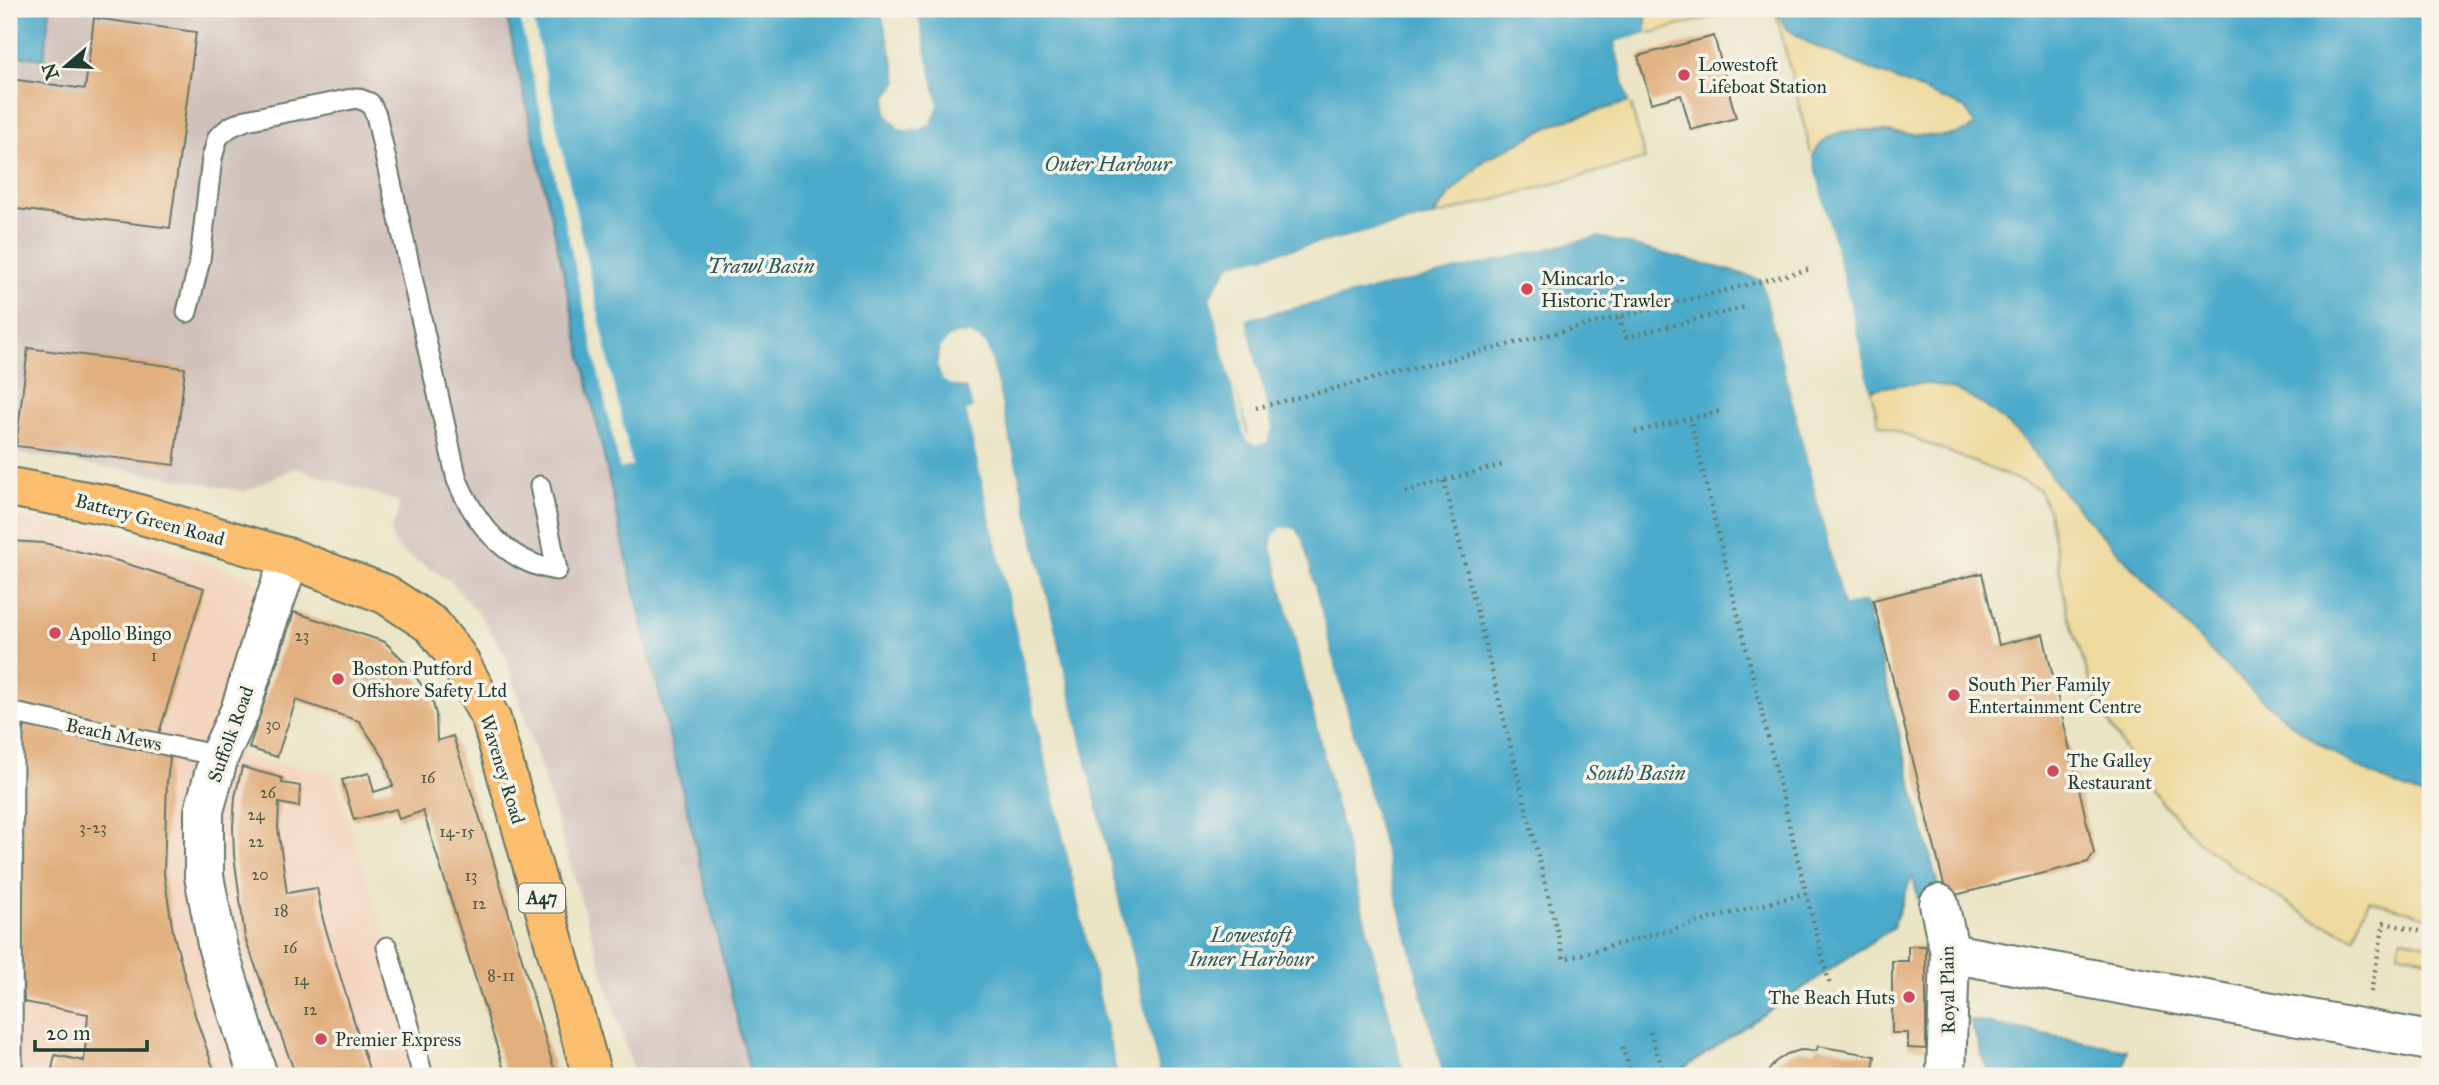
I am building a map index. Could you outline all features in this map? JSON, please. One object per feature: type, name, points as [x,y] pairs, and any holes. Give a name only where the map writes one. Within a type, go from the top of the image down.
[{"type":"highway","name":"Battery Green Road","points":[[9,487],[108,505],[290,558]]},
{"type":"highway","name":"Waveney Road","points":[[290,558],[384,594],[432,625],[457,657],[491,719],[592,1076]]},
{"type":"street","name":"Suffolk Road","points":[[258,1076],[218,949],[204,876],[204,811],[219,756],[240,711],[290,558]]},
{"type":"street","name":"Royal Plain","points":[[1939,904],[1950,953],[1950,1068]]},
{"type":"street","points":[[1950,953],[2292,1018],[2430,1041]]},
{"type":"lane","points":[[187,312],[200,260],[212,158],[218,137],[230,127],[246,120],[357,99],[370,103],[376,115],[457,480],[465,500],[485,529],[503,547],[522,560],[557,570],[540,486]]},
{"type":"lane","points":[[11,712],[12,1076]]},
{"type":"lane","name":"Beach Mews","points":[[11,712],[219,756]]},
{"type":"lane","points":[[387,947],[423,1076]]},
{"type":"path","points":[[1256,408],[1810,269]]},
{"type":"path","points":[[1619,317],[1626,337],[1745,307]]},
{"type":"path","points":[[1635,432],[1721,411]]},
{"type":"path","points":[[1690,419],[1830,986]]},
{"type":"path","points":[[1405,491],[1505,464]]},
{"type":"path","points":[[1444,481],[1563,959],[1806,893]]},
{"type":"path","points":[[2364,1029],[2384,923],[2430,933]]},
{"type":"path","points":[[1650,1032],[1665,1076]]},
{"type":"path","points":[[1622,1047],[1632,1076]]},
{"type":"shaded area","points":[[50,9],[514,9],[625,551],[751,1076],[647,1076],[644,1067],[633,1070],[506,656],[482,618],[449,580],[395,545],[390,531],[398,513],[399,502],[295,468],[244,492],[193,481],[9,452],[9,55],[43,59]]},
{"type":"shaded area","points":[[9,517],[115,531],[299,595],[238,757],[332,771],[432,1076],[9,1076]]},
{"type":"sand","points":[[1625,9],[1718,9],[1720,15],[1615,42],[1645,159],[1401,225]]},
{"type":"sand","points":[[1775,9],[1908,44],[2430,537],[2430,918],[2369,900],[2354,937],[2312,919],[2239,872],[2199,842],[2164,804],[2129,757],[2097,702],[2067,611],[2049,512],[2038,488],[1879,424]]},
{"type":"sand","points":[[2401,938],[2430,946],[2430,960],[2398,952]]},
{"type":"water","points":[[9,9],[50,9],[44,59],[9,55]]},
{"type":"water","points":[[505,9],[881,9],[899,83],[888,97],[887,113],[897,125],[916,128],[930,123],[937,101],[916,9],[1646,9],[1646,33],[1615,42],[1629,102],[1559,122],[1485,160],[1454,190],[1432,217],[1231,264],[1210,297],[1250,442],[1256,445],[1267,442],[1272,431],[1246,319],[1598,236],[1762,279],[1844,605],[1865,601],[1940,894],[1918,899],[1911,878],[1893,927],[1673,1076],[1443,1076],[1302,539],[1295,529],[1285,527],[1272,541],[1272,547],[1405,1076],[1160,1076],[990,355],[981,341],[955,335],[938,352],[938,367],[948,382],[967,388],[974,408],[967,411],[1118,1076],[751,1076],[625,551]]},
{"type":"water","points":[[1775,9],[2430,9],[2430,798],[2387,782],[2347,761],[2309,737],[2241,681],[2064,493],[2026,442],[1986,407],[1958,391],[1930,384],[1901,384],[1870,390],[1813,158],[1824,141],[1841,132],[1862,130],[1935,136],[1957,134],[1975,125],[1965,108],[1812,45],[1786,28]]},
{"type":"water","points":[[1970,1020],[2127,1050],[2122,1076],[1990,1076]]},
{"type":"pier","points":[[518,9],[531,9],[632,466],[620,469]]},
{"type":"pier","points":[[881,9],[885,9],[903,82],[891,97],[890,112],[899,123],[913,128],[928,121],[934,108],[913,9],[916,9],[938,105],[931,123],[918,130],[898,127],[887,114],[888,96],[899,82]]},
{"type":"pier","points":[[1650,32],[1648,37],[1619,45],[1633,102],[1630,106],[1615,42]]},
{"type":"pier","points":[[1811,151],[1871,393],[1867,390],[1809,159]]},
{"type":"pier","points":[[1438,216],[1433,221],[1233,267],[1214,297],[1247,433],[1252,440],[1265,439],[1269,430],[1242,320],[1244,316],[1597,233],[1741,269],[1766,278],[1847,601],[1864,597],[1868,600],[1844,606],[1762,280],[1740,272],[1598,236],[1246,319],[1272,429],[1267,442],[1256,445],[1249,442],[1244,434],[1210,297],[1231,264]]},
{"type":"pier","points":[[955,335],[977,338],[985,344],[990,355],[1160,1076],[1156,1076],[986,356],[976,341],[969,338],[957,339],[943,350],[940,366],[951,381],[970,386],[977,408],[971,413],[1122,1076],[1118,1076],[966,411],[973,408],[967,388],[943,380],[937,366],[940,348]]},
{"type":"pier","points":[[1285,527],[1295,529],[1302,539],[1443,1076],[1439,1076],[1299,540],[1293,532],[1286,530],[1277,536],[1276,546],[1408,1076],[1405,1076],[1272,547],[1274,534]]},
{"type":"building","points":[[94,18],[196,32],[170,228],[9,208],[9,79],[85,89]]},
{"type":"building","name":"Lowestoft Lifeboat Station","points":[[1714,36],[1736,118],[1691,130],[1681,95],[1651,103],[1638,56]]},
{"type":"building","points":[[28,348],[185,368],[174,465],[16,446]]},
{"type":"building","points":[[9,541],[44,543],[118,561],[204,588],[159,733],[9,704]]},
{"type":"building","name":"South Pier Family Entertainment Centre","points":[[1982,573],[1999,645],[2043,634],[2094,853],[2088,862],[1947,897],[1873,600]]},
{"type":"building","points":[[294,612],[385,642],[406,663],[432,700],[436,714],[437,741],[453,736],[491,852],[556,1076],[506,1076],[423,811],[399,819],[396,809],[354,820],[342,780],[369,773],[374,792],[393,786],[384,758],[359,721],[296,700],[277,757],[249,748]]},
{"type":"building","points":[[25,726],[171,751],[167,781],[164,874],[173,932],[195,1015],[216,1076],[51,1074],[55,1055],[84,1061],[88,1014],[24,1002],[19,758]]},
{"type":"building","points":[[242,767],[282,778],[282,783],[300,786],[299,807],[279,803],[278,828],[287,893],[317,888],[323,920],[371,1076],[296,1076],[245,938],[233,826],[235,797]]},
{"type":"building","name":"The Beach Huts","points":[[1908,946],[1926,946],[1926,1049],[1908,1048],[1908,1033],[1892,1033],[1892,961],[1908,961]]},
{"type":"building","points":[[1818,1046],[1875,1056],[1872,1076],[1765,1076],[1775,1062],[1787,1054],[1801,1050],[1816,1051]]},
{"type":"place","name":"Lowestoft Lifeboat Station","points":[[1684,75]]},
{"type":"place","name":"Mincarlo - Historic Trawler","points":[[1527,289]]},
{"type":"place","name":"Apollo Bingo","points":[[55,633]]},
{"type":"place","name":"Boston Putford Offshore Safety Ltd","points":[[338,679]]},
{"type":"place","name":"South Pier Family Entertainment Centre","points":[[1954,695]]},
{"type":"place","name":"The Galley Restaurant","points":[[2053,771]]},
{"type":"place","name":"The Beach Huts","points":[[1909,997]]},
{"type":"place","name":"Premier Express","points":[[321,1039]]},
{"type":"water label","name":"Outer Harbour","points":[[1108,164]]},
{"type":"water label","name":"Trawl Basin","points":[[761,266]]},
{"type":"water label","name":"South Basin","points":[[1636,773]]},
{"type":"water label","name":"Lowestoft Inner Harbour","points":[[1251,947]]}]
